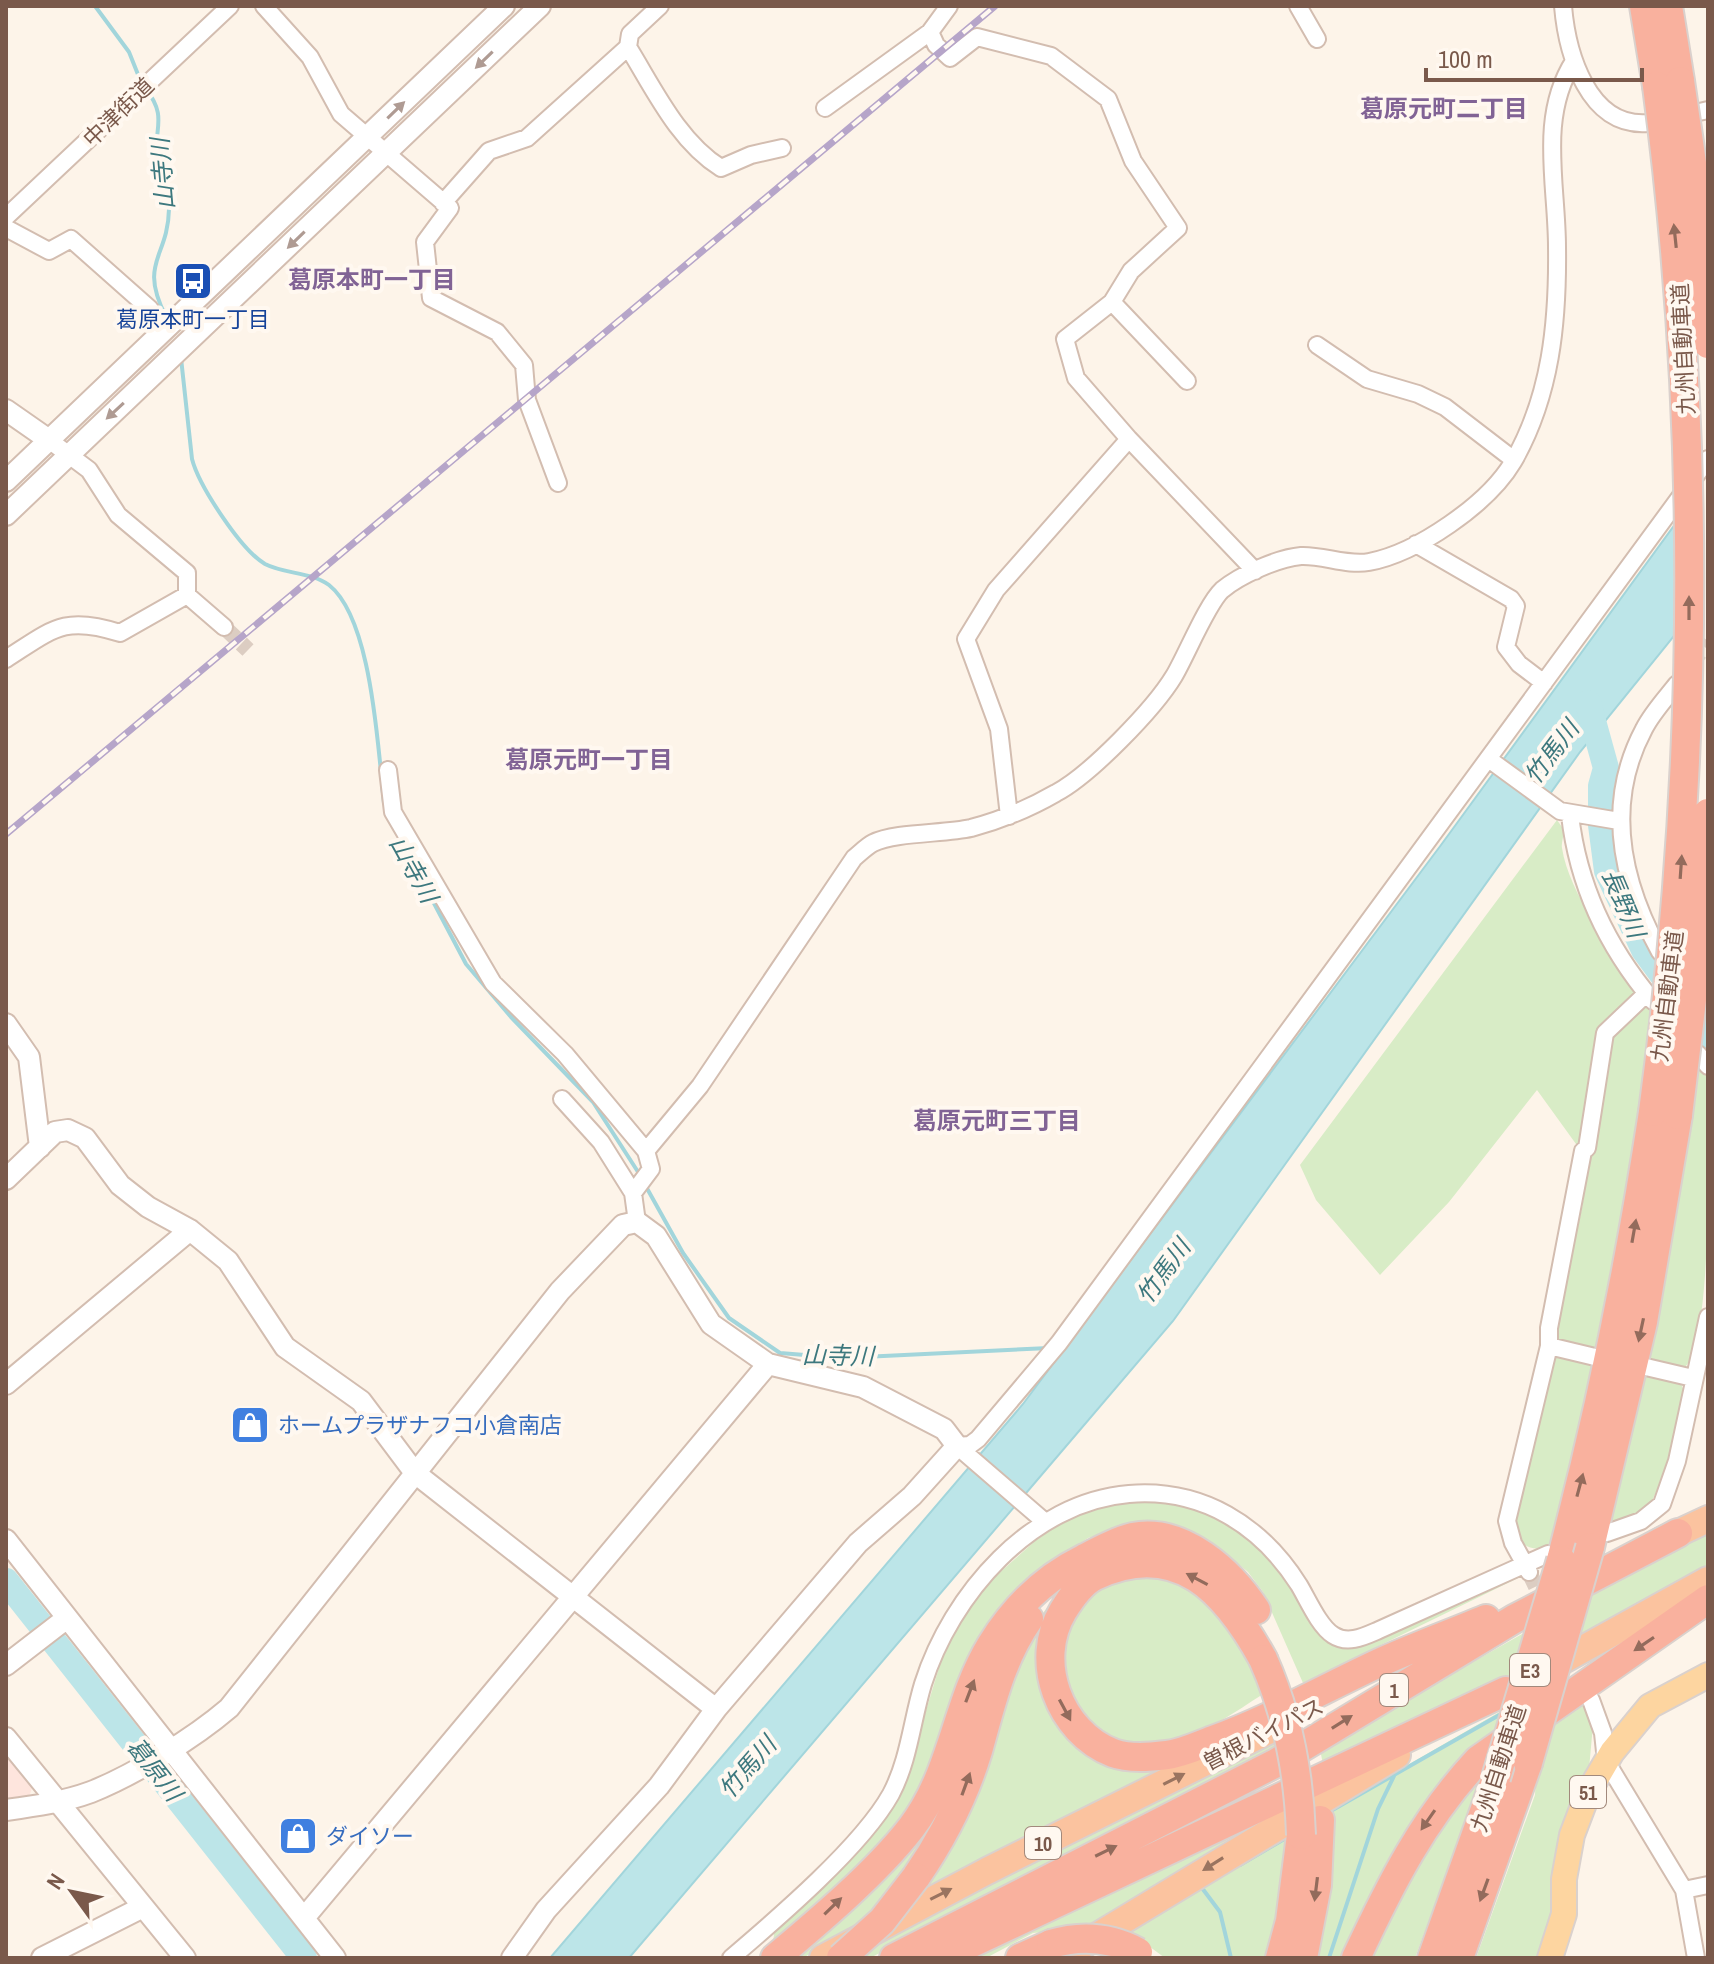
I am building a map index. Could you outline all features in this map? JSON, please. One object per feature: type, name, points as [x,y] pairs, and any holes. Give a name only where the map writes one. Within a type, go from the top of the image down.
[{"type":"highway","name":"九州自動車道","points":[[1644,6],[1692,163],[1708,344]]},
{"type":"highway","name":"九州自動車道","points":[[1459,1958],[1528,1763],[1599,1540],[1643,1322],[1665,1114],[1688,760],[1689,645],[1681,293],[1668,84],[1668,6]]},
{"type":"highway","name":"九州自動車道","points":[[1432,1958],[1496,1778],[1554,1557],[1592,1440],[1694,985],[1708,813]]},
{"type":"highway","name":"曽根バイパス","points":[[823,1958],[987,1871],[1523,1604],[1708,1519]]},
{"type":"highway","name":"1","points":[[940,1958],[1040,1896],[1276,1763],[1514,1619],[1678,1533]]},
{"type":"highway","points":[[765,1948],[830,1910],[911,1828],[934,1790],[989,1647],[1014,1611],[1043,1583],[1082,1559],[1132,1537],[1149,1536],[1186,1545],[1222,1569],[1239,1586],[1272,1656],[1274,1685],[1310,1827],[1317,1885],[1303,1958]]},
{"type":"highway","points":[[841,1958],[882,1921],[941,1840],[959,1804],[1006,1658],[1043,1600],[1082,1559]]},
{"type":"highway","points":[[1272,1656],[1208,1585],[1187,1573],[1152,1564],[1122,1565],[1091,1578],[1071,1597],[1058,1620],[1049,1647],[1054,1682],[1071,1721],[1089,1740],[1114,1753],[1143,1758],[1173,1755],[1258,1723],[1379,1663],[1523,1604]]},
{"type":"highway","points":[[1020,1958],[1056,1951],[1506,1691],[1708,1580]]},
{"type":"highway","points":[[1356,1958],[1420,1831],[1447,1794],[1478,1760],[1708,1599]]},
{"type":"highway","name":"1","points":[[894,1958],[1506,1691]]},
{"type":"highway","points":[[1280,1958],[1310,1827]]},
{"type":"highway","points":[[1056,1951],[1072,1938],[1091,1938],[1124,1944],[1142,1955]]},
{"type":"main road","name":"51","points":[[1550,1958],[1564,1914],[1564,1879],[1572,1835],[1588,1793],[1606,1761],[1650,1706],[1708,1675]]},
{"type":"street","name":"中津街道","points":[[6,217],[230,6]]},
{"type":"street","points":[[264,6],[310,57],[341,114],[366,139],[450,208],[425,242],[431,298],[497,332],[524,365],[527,400],[558,483]]},
{"type":"street","points":[[6,481],[504,6]]},
{"type":"street","points":[[6,515],[540,6]]},
{"type":"street","points":[[443,203],[489,151],[527,138],[628,47],[630,34],[660,6]]},
{"type":"street","points":[[825,108],[930,32],[949,6]]},
{"type":"street","points":[[1298,6],[1317,39]]},
{"type":"street","points":[[1563,6],[1574,61],[1597,106],[1616,118],[1645,124],[1708,110]]},
{"type":"street","points":[[930,32],[936,45],[950,58],[977,37],[1051,56],[1108,99],[1133,161],[1178,228],[1131,271],[1112,302],[1065,339],[1076,378],[1129,439],[1255,571]]},
{"type":"street","points":[[628,47],[673,120],[704,157],[721,168],[751,155],[782,148]]},
{"type":"street","points":[[646,1151],[700,1086],[854,858],[874,842],[969,828],[1009,816],[1060,791],[1138,723],[1172,679],[1221,591],[1255,571],[1300,556],[1367,563],[1416,544],[1469,510],[1499,483],[1514,460],[1539,407],[1551,362],[1557,249],[1551,114],[1561,82],[1574,61]]},
{"type":"street","points":[[6,228],[49,251],[71,239],[150,309]]},
{"type":"street","points":[[1112,302],[1187,381]]},
{"type":"street","points":[[1317,345],[1367,379],[1418,394],[1445,407],[1514,460]]},
{"type":"street","points":[[6,410],[89,470],[118,515],[187,573],[187,595],[224,627]]},
{"type":"street","points":[[1009,816],[999,729],[966,639],[996,590],[1129,439]]},
{"type":"street","points":[[512,1958],[546,1910],[659,1786],[716,1709],[858,1543],[978,1439],[1045,1361],[1493,761],[1544,683],[1708,459]]},
{"type":"street","points":[[1416,544],[1511,599],[1516,606],[1506,647],[1519,664],[1544,683]]},
{"type":"street","points":[[6,659],[53,628],[86,622],[120,633],[187,595]]},
{"type":"street","points":[[1660,952],[1640,913],[1628,877],[1616,821],[1644,728],[1677,684]]},
{"type":"street","points":[[1493,761],[1551,804],[1578,817],[1616,821]]},
{"type":"street","points":[[388,770],[393,812],[493,983],[565,1054],[646,1151],[651,1169],[633,1193]]},
{"type":"street","points":[[1526,1567],[1513,1543],[1507,1521],[1549,1346],[1549,1328],[1583,1151],[1587,1148],[1605,1033],[1651,997],[1620,955],[1597,915],[1574,850],[1578,817]]},
{"type":"street","points":[[1640,913],[1708,918]]},
{"type":"street","points":[[6,1023],[29,1057],[40,1147]]},
{"type":"street","points":[[562,1099],[601,1142],[633,1193],[637,1222],[656,1236],[711,1324],[768,1364],[863,1387],[944,1429],[963,1451],[1044,1521]]},
{"type":"street","points":[[6,1179],[55,1132],[76,1133],[128,1192],[190,1230],[228,1261],[285,1347],[361,1401],[415,1473],[716,1709]]},
{"type":"street","points":[[6,1810],[58,1802],[93,1791],[208,1727],[238,1698],[560,1291],[623,1225],[637,1222]]},
{"type":"street","points":[[6,1384],[190,1230]]},
{"type":"street","points":[[1599,1540],[1641,1521],[1662,1504],[1677,1461],[1708,1317]]},
{"type":"street","points":[[1549,1346],[1595,1357]]},
{"type":"street","points":[[304,1918],[768,1364]]},
{"type":"street","points":[[1646,1367],[1693,1378]]},
{"type":"street","points":[[731,1958],[765,1948],[890,1794],[905,1761],[924,1681],[943,1636],[982,1578],[1044,1521],[1104,1496],[1145,1493],[1179,1495],[1206,1503],[1238,1520],[1282,1558],[1326,1627],[1343,1639],[1356,1639],[1554,1557]]},
{"type":"street","points":[[1654,1510],[1678,1533]]},
{"type":"street","points":[[6,1540],[14,1567],[67,1618],[335,1958]]},
{"type":"street","points":[[6,1665],[67,1618]]},
{"type":"street","points":[[1591,1700],[1603,1733],[1606,1761],[1684,1890],[1696,1958]]},
{"type":"street","points":[[6,1738],[185,1958]]},
{"type":"street","points":[[1684,1890],[1708,1885]]},
{"type":"street","points":[[42,1958],[143,1907]]},
{"type":"shaded area","points":[[6,1752],[33,1785],[28,1800],[6,1802]]},
{"type":"green space","points":[[1557,820],[1564,830],[1562,848],[1573,884],[1593,922],[1639,989],[1611,1018],[1583,1146],[1576,1144],[1537,1090],[1449,1202],[1380,1275],[1316,1200],[1300,1165]]},
{"type":"green space","points":[[1650,1003],[1654,1008],[1633,1143],[1582,1412],[1552,1546],[1532,1548],[1523,1544],[1510,1529],[1554,1357],[1560,1356],[1556,1327],[1582,1208],[1610,1036]]},
{"type":"green space","points":[[1697,1058],[1708,1072],[1707,1228],[1701,1317],[1694,1349],[1685,1367],[1674,1366],[1685,1394],[1667,1467],[1648,1510],[1609,1525],[1660,1293],[1681,1176]]},
{"type":"green space","points":[[1152,1499],[1199,1507],[1258,1542],[1335,1644],[1513,1575],[1518,1578],[1303,1683],[1263,1592],[1248,1572],[1219,1548],[1188,1531],[1128,1525],[1088,1538],[1040,1569],[896,1832],[773,1942],[775,1927],[801,1903],[911,1760],[941,1661],[957,1627],[988,1583],[1035,1541],[1067,1519],[1092,1507]]},
{"type":"green space","points":[[1708,1534],[1708,1566],[1578,1639],[1592,1592],[1667,1549]]},
{"type":"green space","points":[[1154,1575],[1189,1586],[1234,1629],[1263,1694],[1199,1732],[1176,1740],[1132,1742],[1099,1728],[1076,1703],[1065,1671],[1066,1638],[1081,1607],[1110,1585]]},
{"type":"green space","points":[[1057,1596],[1054,1715],[1174,1764],[917,1892],[1012,1670],[1037,1620]]},
{"type":"green space","points":[[1529,1630],[1516,1674],[1324,1770],[1320,1749]]},
{"type":"green space","points":[[1584,1697],[1593,1725],[1589,1769],[1546,1958],[1476,1958],[1535,1795],[1536,1776],[1555,1716]]},
{"type":"green space","points":[[1503,1710],[1496,1731],[1371,1898],[1342,1958],[1312,1958],[1328,1811]]},
{"type":"green space","points":[[1278,1735],[1282,1748],[870,1958],[856,1958],[876,1940]]},
{"type":"green space","points":[[955,1763],[950,1804],[878,1913],[803,1958],[785,1958]]},
{"type":"green space","points":[[1484,1773],[1415,1958],[1368,1958],[1444,1817]]},
{"type":"green space","points":[[1281,1805],[1093,1928],[1033,1933],[986,1958],[964,1958],[1196,1853],[1235,1828]]},
{"type":"green space","points":[[1291,1830],[1271,1958],[1165,1958],[1142,1941],[1122,1933]]},
{"type":"water","name":"竹馬川","points":[[1708,479],[1708,594],[1580,752],[1173,1321],[629,1958],[550,1958],[1023,1404],[1441,845]]},
{"type":"pier","points":[[1708,475],[1708,600],[1679,636],[1679,513]]},
{"type":"waterway","name":"山寺川","points":[[95,6],[129,52],[141,82]]},
{"type":"waterway","name":"山寺川","points":[[146,89],[158,113],[156,154],[169,209],[154,271],[158,298],[166,317]]},
{"type":"waterway","name":"山寺川","points":[[181,358],[192,459],[222,516],[244,545],[265,564],[329,585],[342,600],[353,621],[368,672],[381,772]]},
{"type":"waterway","name":"長野川","points":[[1588,703],[1606,768],[1601,786],[1601,825],[1607,871],[1644,950],[1708,1037]]},
{"type":"waterway","name":"山寺川","points":[[382,784],[384,803]]},
{"type":"waterway","name":"山寺川","points":[[388,816],[466,964],[511,1017],[593,1102],[640,1175]]},
{"type":"waterway","name":"山寺川","points":[[644,1183],[683,1253],[729,1318],[780,1353],[842,1358],[1049,1348]]},
{"type":"waterway","name":"葛原川","points":[[6,1581],[304,1958]]},
{"type":"waterway","points":[[1329,1812],[1501,1714]]},
{"type":"waterway","points":[[1329,1958],[1378,1809],[1394,1776]]},
{"type":"waterway","points":[[1240,1865],[1291,1835]]},
{"type":"waterway","points":[[1202,1888],[1220,1912],[1231,1958]]},
{"type":"tunnel","points":[[224,627],[248,650]]},
{"type":"tunnel","points":[[1690,666],[1708,641]]},
{"type":"tunnel","points":[[1529,1572],[1546,1607]]},
{"type":"railway","points":[[6,834],[995,6]]},
{"type":"place","name":"葛原本町一丁目","points":[[193,281]]},
{"type":"place","name":"ホームプラザナフコ小倉南店","points":[[250,1425]]},
{"type":"place","name":"ダイソー","points":[[298,1836]]},
{"type":"district","name":"葛原元町二丁目","points":[[1444,108]]},
{"type":"district","name":"葛原本町一丁目","points":[[372,279]]},
{"type":"district","name":"葛原元町一丁目","points":[[589,759]]},
{"type":"district","name":"葛原元町三丁目","points":[[997,1120]]}]
